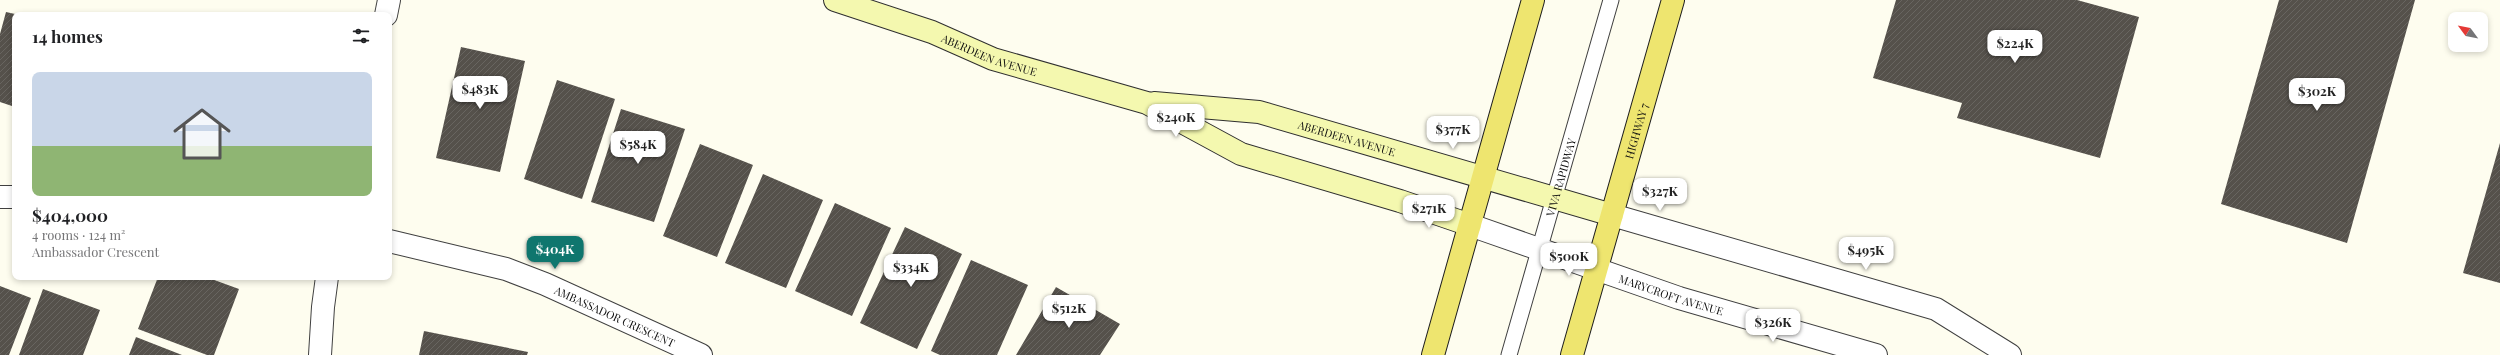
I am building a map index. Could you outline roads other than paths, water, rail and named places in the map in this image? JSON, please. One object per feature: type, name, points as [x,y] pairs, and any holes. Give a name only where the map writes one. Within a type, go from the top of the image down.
[{"type":"main road","points":[[1433,355],[1533,0]]},
{"type":"main road","name":"HIGHWAY 7","points":[[1572,355],[1673,0]]},
{"type":"street","points":[[387,12],[389,0]]},
{"type":"street","name":"ABERDEEN AVENUE","points":[[835,0],[932,32],[993,59],[1146,103],[1259,112],[1612,215]]},
{"type":"street","name":"ABERDEEN AVENUE","points":[[1146,103],[1241,154],[1400,201],[1470,225]]},
{"type":"street","points":[[0,197],[12,197]]},
{"type":"street","points":[[1612,215],[1936,309],[2010,355]]},
{"type":"street","name":"MARYCROFT AVENUE","points":[[1470,225],[1679,298],[1876,355]]},
{"type":"street","name":"AMBASSADOR CRESCENT","points":[[392,242],[506,269],[545,284],[701,355]]},
{"type":"street","points":[[320,355],[322,307],[327,280]]},
{"type":"lane","name":"VIVA RAPIDWAY","points":[[1508,355],[1611,0]]}]
